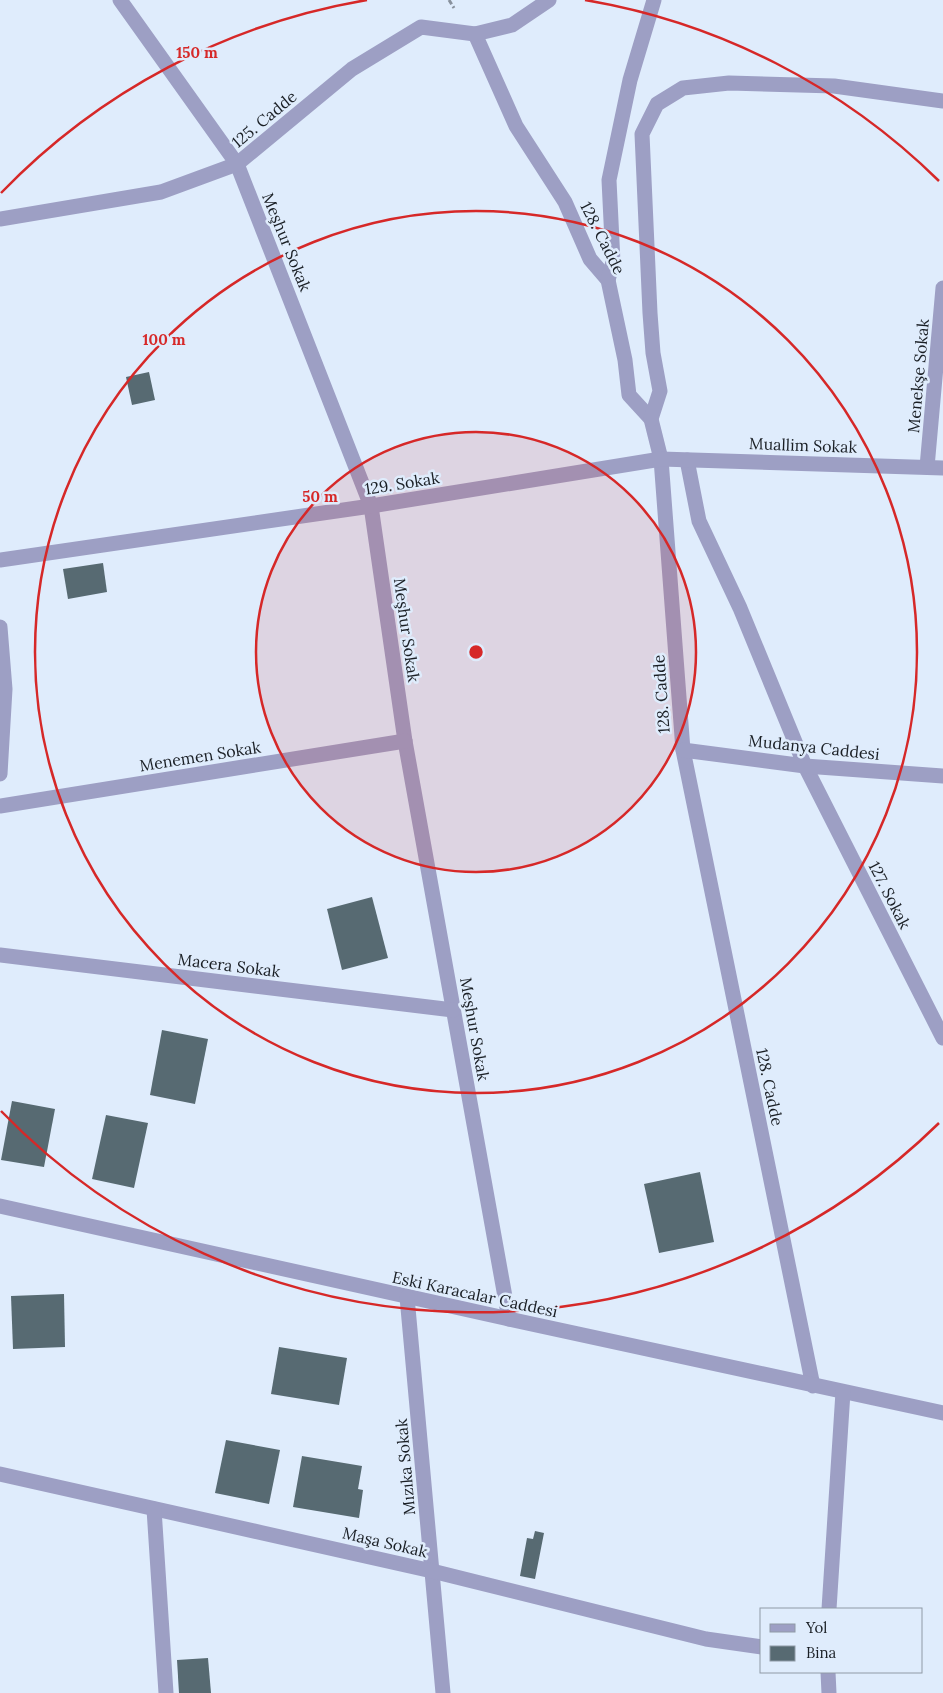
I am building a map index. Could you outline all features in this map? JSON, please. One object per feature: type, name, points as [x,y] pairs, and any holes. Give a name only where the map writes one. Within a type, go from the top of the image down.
[{"type":"street","name":"Meşhur Sokak","points":[[120,0],[237,164],[371,506],[405,741],[509,1319]]},
{"type":"street","name":"125. Cadde","points":[[0,219],[161,192],[237,164],[352,69],[421,27],[474,34],[512,26],[550,0]]},
{"type":"street","points":[[608,280],[614,262],[609,180],[630,80],[654,0]]},
{"type":"street","name":"128. Cadde","points":[[474,34],[516,126],[565,202],[590,258],[608,280],[625,360],[629,395],[651,419],[661,459],[683,750],[813,1386]]},
{"type":"street","points":[[651,419],[660,391],[653,353],[650,313],[642,134],[657,104],[683,88],[729,84],[834,86],[943,101]]},
{"type":"street","name":"Menekşe Sokak","points":[[927,467],[943,288]]},
{"type":"street","name":"129. Sokak","points":[[0,560],[371,506],[661,459]]},
{"type":"street","name":"Muallim Sokak","points":[[661,459],[943,468]]},
{"type":"street","name":"127. Sokak","points":[[687,460],[700,520],[740,608],[805,766],[943,1038]]},
{"type":"street","points":[[0,627],[5,689],[0,774]]},
{"type":"street","name":"Menemen Sokak","points":[[0,806],[405,741]]},
{"type":"street","name":"Mudanya Caddesi","points":[[683,750],[805,766],[943,776]]},
{"type":"street","name":"Macera Sokak","points":[[0,955],[453,1010]]},
{"type":"street","name":"Eski Karacalar Caddesi","points":[[0,1206],[407,1297],[943,1413]]},
{"type":"street","name":"Mızıka Sokak","points":[[407,1297],[443,1693]]},
{"type":"street","points":[[828,1608],[843,1392]]},
{"type":"street","name":"Maşa Sokak","points":[[0,1474],[432,1570],[706,1639],[760,1646]]},
{"type":"street","points":[[154,1509],[166,1693]]},
{"type":"street","points":[[828,1673],[828,1693]]},
{"type":"building","points":[[149,372],[155,400],[132,405],[126,377]]},
{"type":"building","points":[[103,563],[107,592],[68,599],[63,569]]},
{"type":"building","points":[[372,897],[388,958],[342,970],[327,909]]},
{"type":"building","points":[[162,1030],[208,1039],[195,1104],[150,1095]]},
{"type":"building","points":[[12,1101],[55,1109],[44,1167],[1,1160]]},
{"type":"building","points":[[106,1115],[148,1123],[134,1188],[92,1179]]},
{"type":"building","points":[[700,1172],[714,1242],[659,1253],[644,1184]]},
{"type":"building","points":[[64,1294],[65,1347],[13,1349],[11,1296]]},
{"type":"building","points":[[279,1347],[347,1358],[339,1405],[271,1394]]},
{"type":"building","points":[[226,1440],[280,1450],[269,1504],[215,1493]]},
{"type":"building","points":[[302,1456],[362,1466],[358,1489],[363,1490],[359,1518],[293,1507]]},
{"type":"building","points":[[535,1531],[544,1533],[535,1579],[520,1576],[527,1538],[533,1539]]},
{"type":"building","points":[[208,1658],[211,1693],[179,1693],[177,1660]]}]
